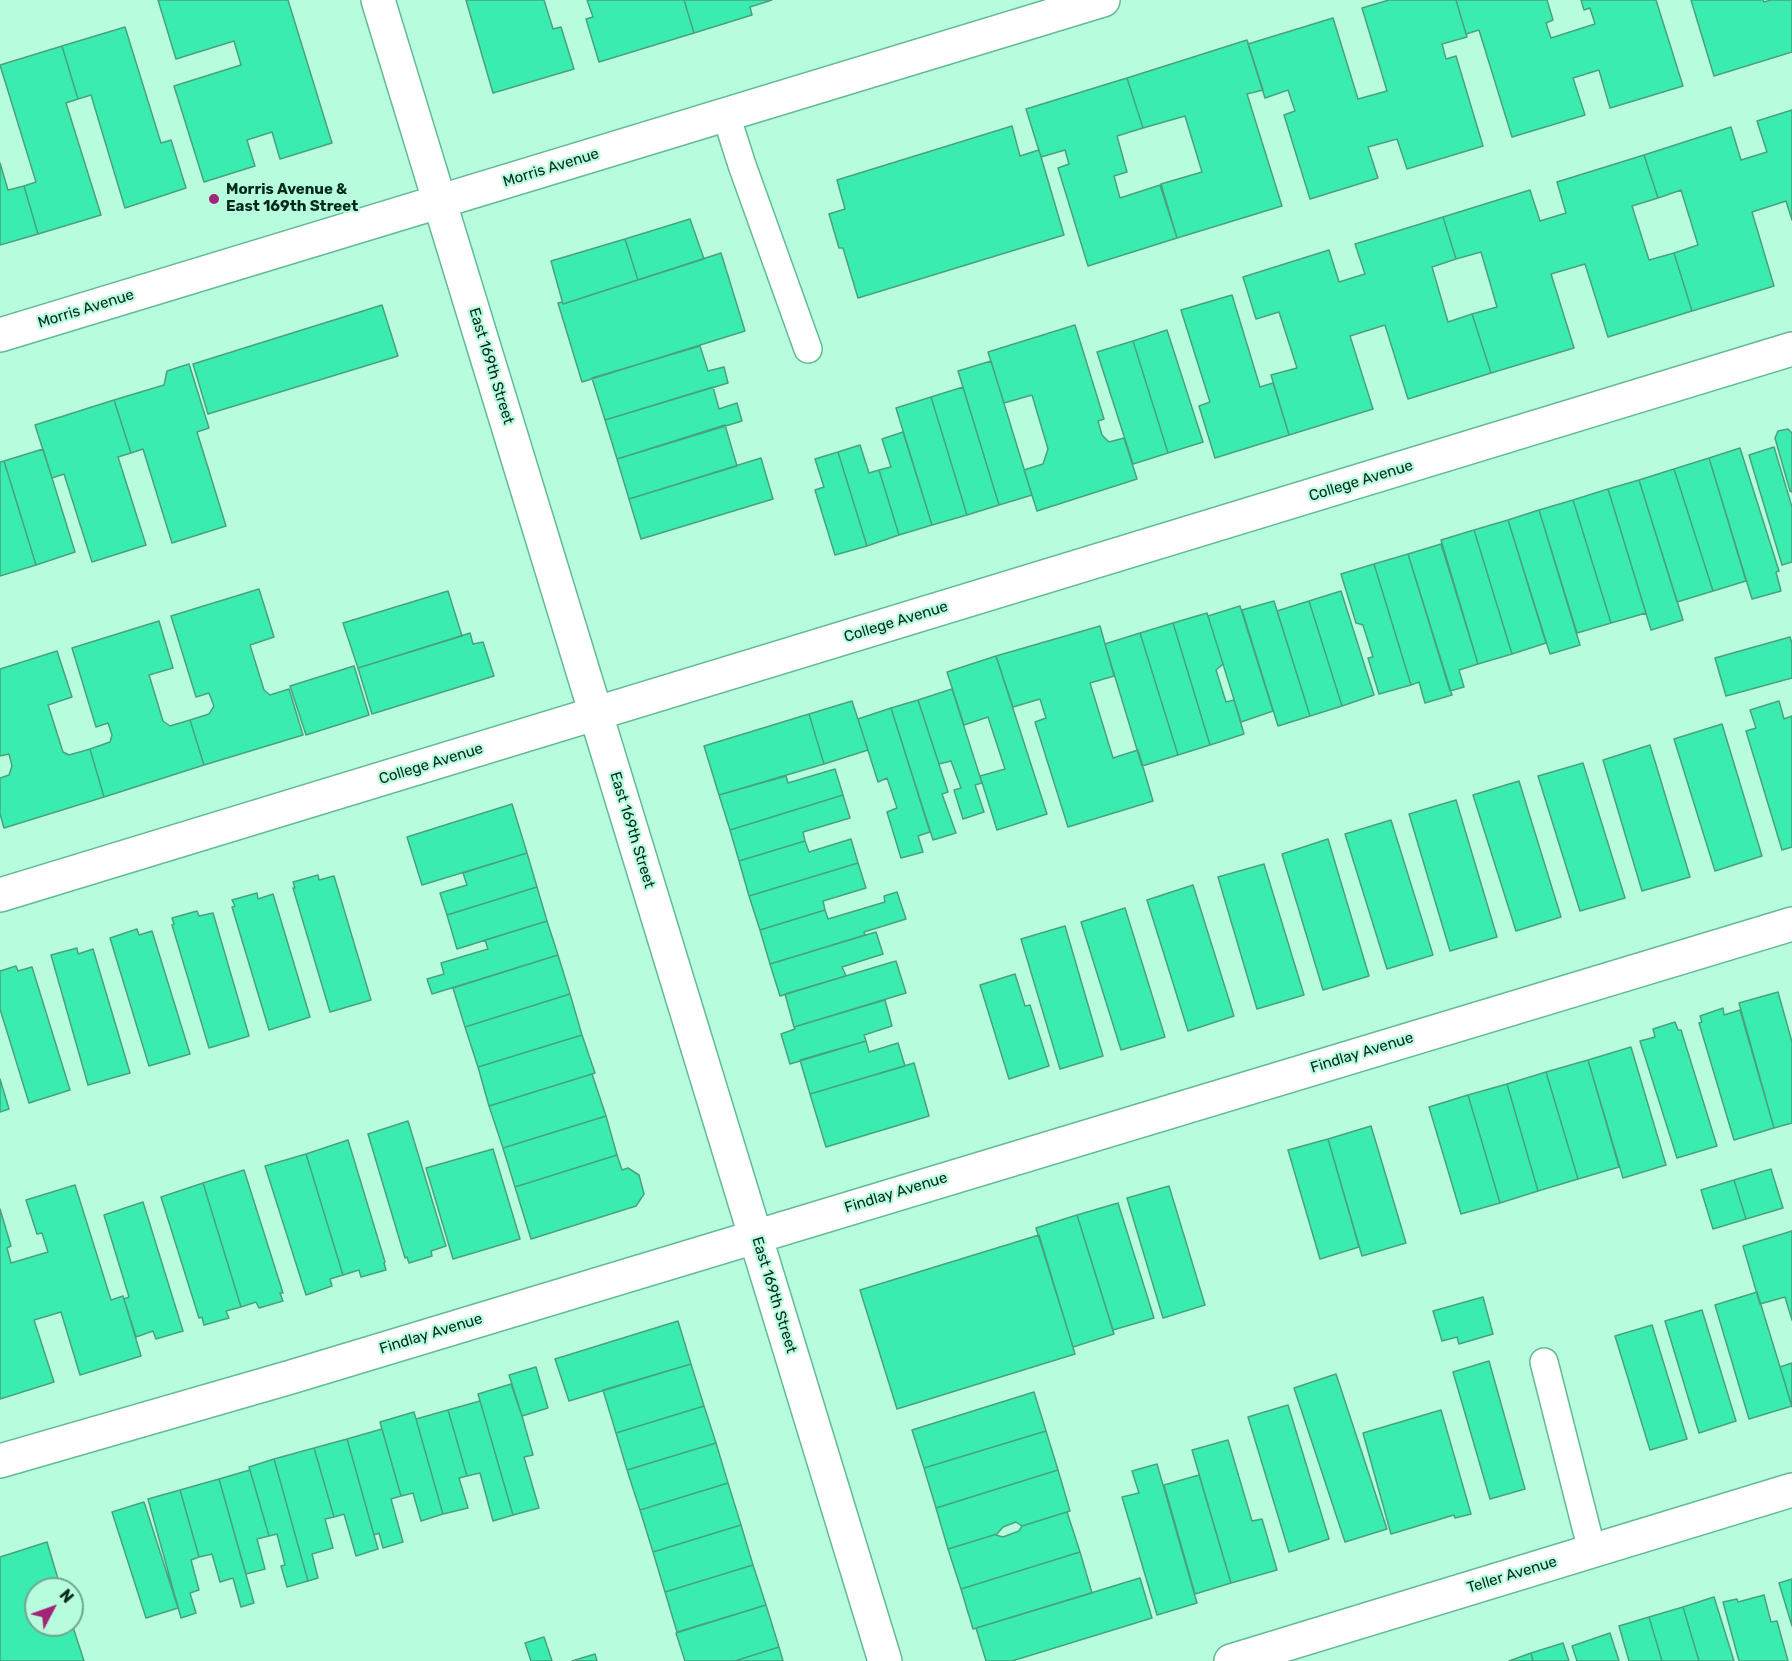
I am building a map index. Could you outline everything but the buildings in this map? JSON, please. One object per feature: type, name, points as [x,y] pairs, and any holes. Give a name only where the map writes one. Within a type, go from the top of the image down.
[{"type":"street","name":"East 169th Street","points":[[378,0],[885,1661]]},
{"type":"street","name":"Morris Avenue","points":[[0,335],[1103,0]]},
{"type":"street","name":"College Avenue","points":[[0,895],[1792,349]]},
{"type":"street","name":"Findlay Avenue","points":[[0,1461],[291,1377],[1792,924]]},
{"type":"street","name":"Teller Avenue","points":[[1231,1661],[1792,1490]]},
{"type":"lane","points":[[726,115],[808,349]]},
{"type":"lane","points":[[1544,1362],[1592,1551]]},
{"type":"place","name":"Morris Avenue & East 169th Street","points":[[214,199]]}]
